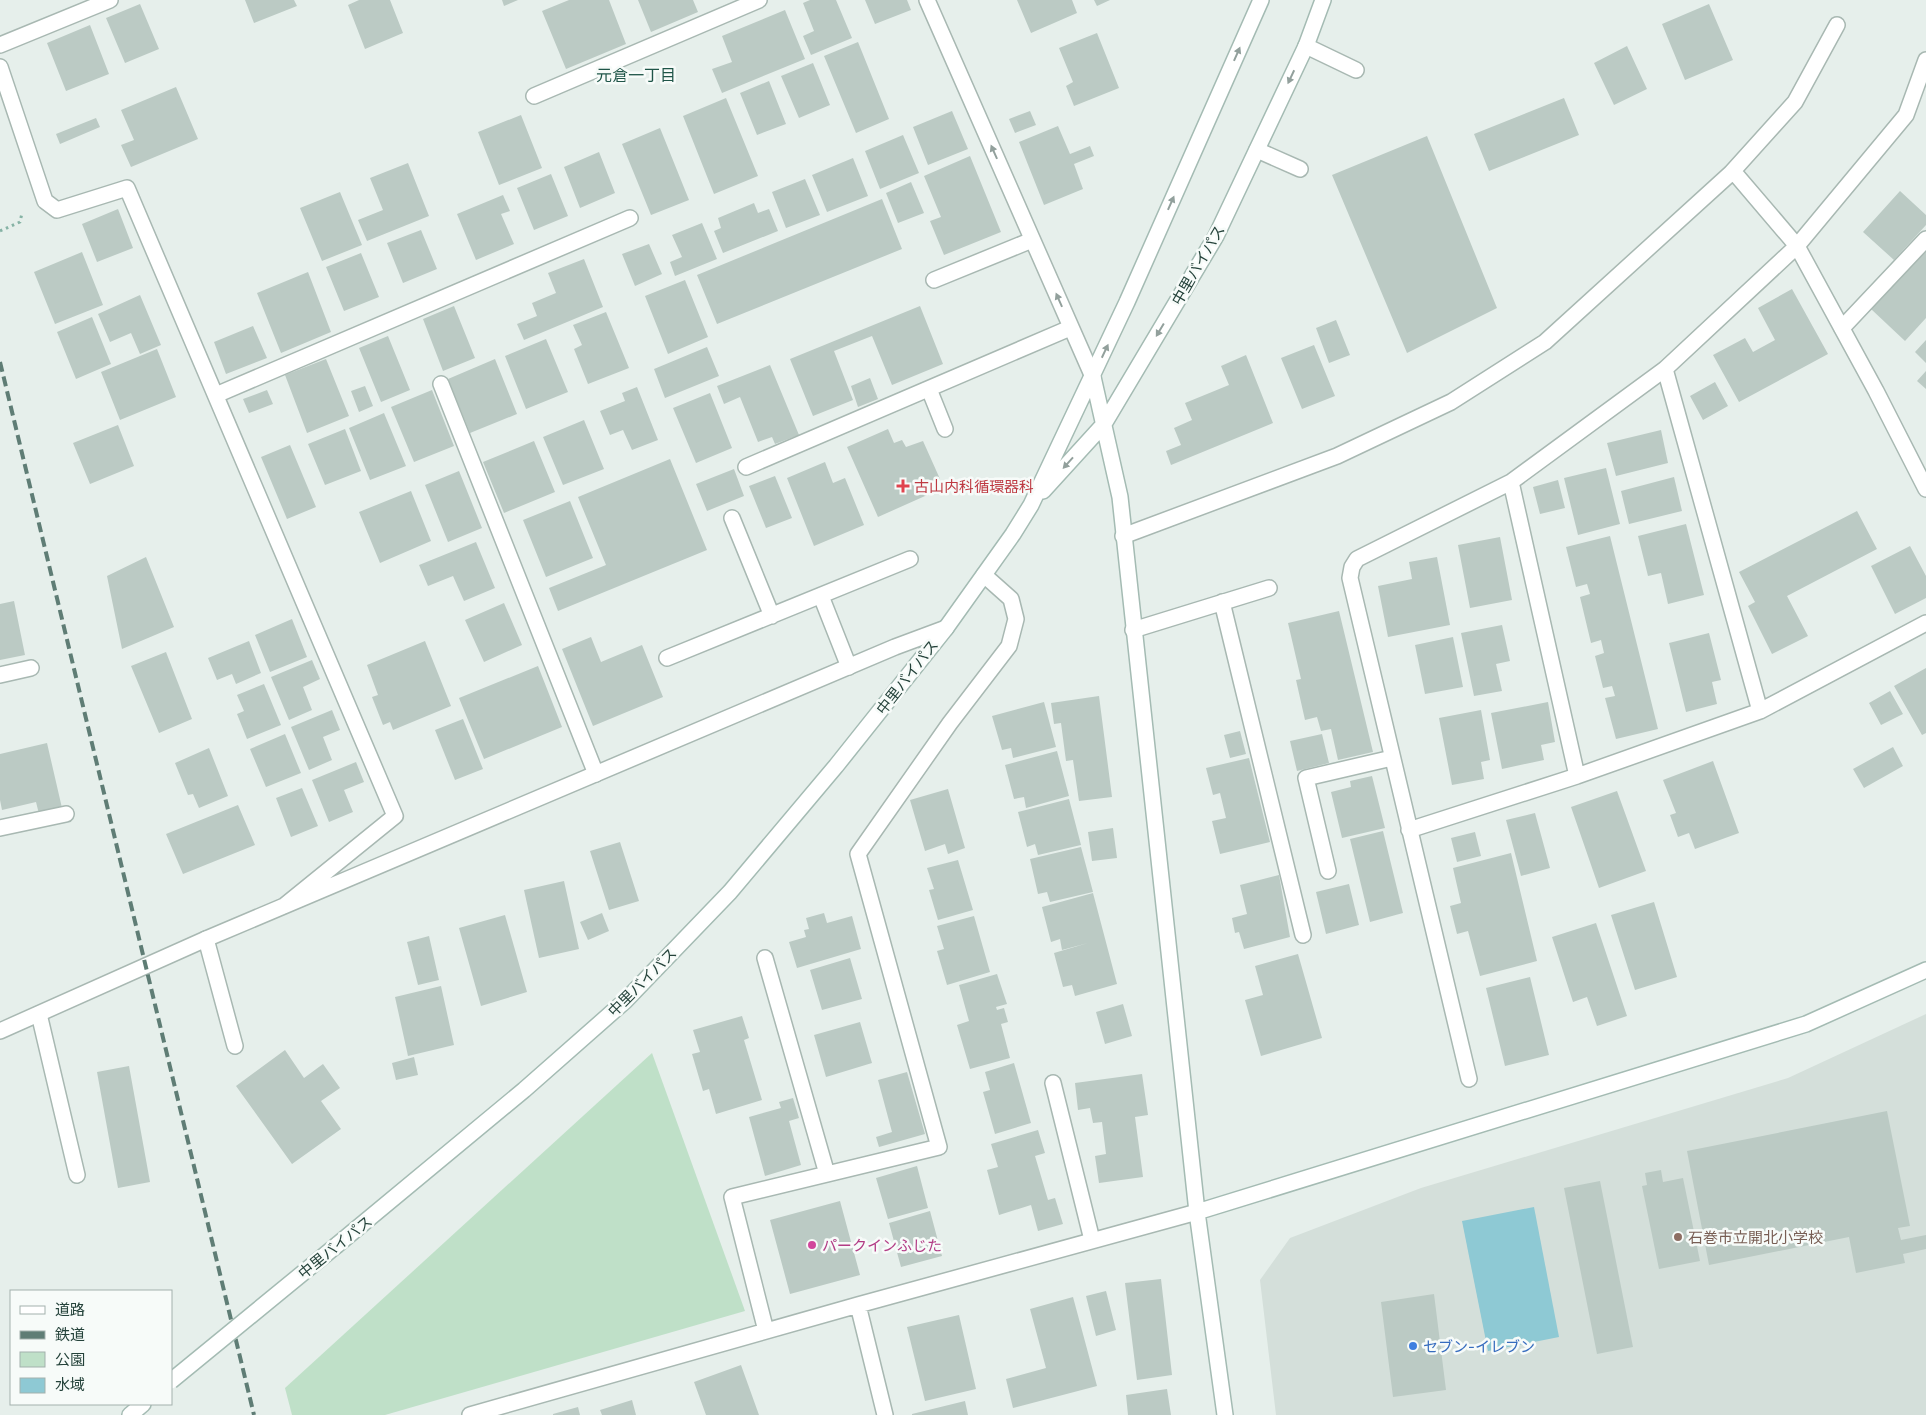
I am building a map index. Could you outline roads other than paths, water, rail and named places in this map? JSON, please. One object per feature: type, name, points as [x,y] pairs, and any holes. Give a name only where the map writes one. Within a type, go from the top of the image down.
[{"type":"street","points":[[0,45],[110,0]]},
{"type":"street","points":[[534,96],[759,0]]},
{"type":"street","points":[[927,0],[1093,377],[1120,497],[1197,1212],[1225,1415]]},
{"type":"street","name":"中里バイパス","points":[[172,1380],[524,1090],[625,1001],[730,892],[836,766],[946,628],[1013,534],[1031,505],[1093,377],[1261,0]]},
{"type":"street","name":"中里バイパス","points":[[1031,505],[1104,424],[1216,236],[1306,46],[1323,0]]},
{"type":"street","points":[[1123,536],[1337,456],[1451,402],[1545,342],[1733,171],[1795,102],[1837,25]]},
{"type":"street","points":[[1306,46],[1356,70]]},
{"type":"street","points":[[1469,1079],[1350,578],[1352,567],[1357,559],[1511,482],[1665,369],[1797,246],[1906,115],[1926,60]]},
{"type":"street","points":[[0,67],[45,201],[57,210],[127,188],[395,816],[284,906]]},
{"type":"street","points":[[1257,150],[1300,169]]},
{"type":"street","points":[[1733,171],[1797,246],[1876,390],[1926,489]]},
{"type":"street","points":[[216,396],[630,218]]},
{"type":"street","points":[[1842,328],[1926,239]]},
{"type":"street","points":[[934,280],[1032,240]]},
{"type":"street","points":[[746,466],[1070,328]]},
{"type":"street","points":[[1665,369],[1760,711]]},
{"type":"street","points":[[440,384],[596,774]]},
{"type":"street","points":[[929,388],[945,429]]},
{"type":"street","points":[[1511,482],[1577,776]]},
{"type":"street","points":[[732,518],[772,616]]},
{"type":"street","points":[[667,658],[910,560]]},
{"type":"street","points":[[766,1331],[732,1197],[939,1147],[858,854],[950,723],[1009,646],[1016,619],[1011,599],[984,575]]},
{"type":"street","points":[[1133,630],[1269,588]]},
{"type":"street","points":[[820,596],[849,667]]},
{"type":"street","points":[[1222,602],[1303,935]]},
{"type":"street","points":[[1409,830],[1577,776],[1760,711],[1926,623]]},
{"type":"street","points":[[0,1031],[206,939],[849,667],[946,628]]},
{"type":"street","points":[[0,675],[31,668]]},
{"type":"street","points":[[1328,871],[1306,778],[1392,758]]},
{"type":"street","points":[[0,828],[66,814]]},
{"type":"street","points":[[206,939],[235,1046]]},
{"type":"street","points":[[765,958],[827,1174]]},
{"type":"street","points":[[470,1415],[858,1305],[1197,1212],[1806,1024],[1926,970]]},
{"type":"street","points":[[39,1014],[77,1175]]},
{"type":"street","points":[[1053,1083],[1092,1240]]},
{"type":"street","points":[[858,1305],[885,1415]]},
{"type":"street","points":[[130,1415],[142,1405]]},
{"type":"water","points":[[1534,1207],[1559,1337],[1488,1351],[1462,1221]]},
{"type":"railway","points":[[0,362],[254,1415]]},
{"type":"place","name":"古山内科循環器科","points":[[903,486]]},
{"type":"place","name":"石巻市立開北小学校","points":[[1678,1237]]},
{"type":"place","name":"パークインふじた","points":[[812,1245]]},
{"type":"place","name":"セブン-イレブン","points":[[1413,1346]]},
{"type":"district","name":"元倉一丁目","points":[[636,75]]}]
